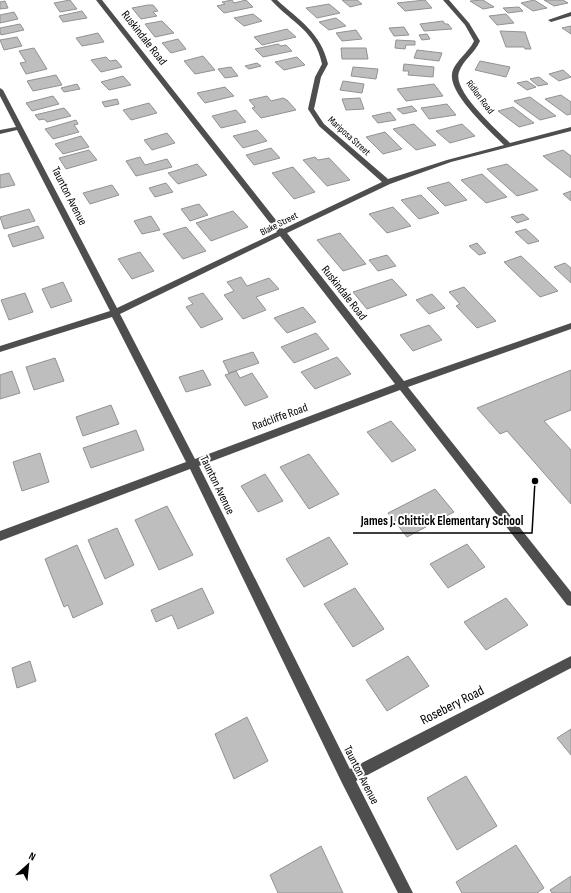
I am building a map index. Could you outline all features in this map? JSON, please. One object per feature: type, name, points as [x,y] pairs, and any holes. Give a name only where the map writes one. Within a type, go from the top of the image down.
[{"type":"street","name":"Ruskindale Road","points":[[99,0],[571,601]]},
{"type":"street","name":"Mariposa Street","points":[[274,0],[313,35],[322,50],[325,64],[318,77],[311,109],[320,125],[387,182]]},
{"type":"street","name":"Ridlon Road","points":[[446,0],[467,24],[477,41],[474,51],[460,65],[455,75],[458,89],[480,116],[508,145]]},
{"type":"street","points":[[551,20],[571,14]]},
{"type":"street","name":"Taunton Avenue","points":[[0,90],[192,463],[347,778],[406,893]]},
{"type":"street","points":[[0,132],[19,128]]},
{"type":"street","name":"Blake Street","points":[[0,349],[114,313],[387,182],[448,161],[571,129]]},
{"type":"street","name":"Radcliffe Road","points":[[0,536],[401,386],[571,326]]},
{"type":"street","name":"Rosebery Road","points":[[347,778],[571,662]]},
{"type":"building","points":[[70,0],[77,9],[60,12],[54,3]]},
{"type":"building","points":[[232,0],[234,3],[246,0],[253,7],[224,13],[217,6],[225,4],[222,2]]},
{"type":"building","points":[[342,0],[357,0],[362,4],[350,7]]},
{"type":"building","points":[[425,0],[432,8],[405,11],[397,3]]},
{"type":"building","points":[[483,0],[494,7],[483,9],[470,1]]},
{"type":"building","points":[[534,0],[547,8],[533,11],[521,3]]},
{"type":"building","points":[[544,0],[563,0],[568,3],[554,6]]},
{"type":"building","points":[[5,1],[8,8],[0,9],[0,2]]},
{"type":"building","points":[[329,4],[340,13],[317,18],[306,8]]},
{"type":"building","points":[[153,5],[158,11],[153,12],[157,16],[141,19],[132,8]]},
{"type":"building","points":[[519,7],[523,11],[508,13],[503,8]]},
{"type":"building","points":[[82,11],[87,18],[63,22],[59,16]]},
{"type":"building","points":[[14,12],[18,19],[0,23],[0,15]]},
{"type":"building","points":[[253,14],[262,21],[244,26],[234,18]]},
{"type":"building","points":[[506,14],[514,23],[497,25],[489,16]]},
{"type":"building","points":[[336,18],[346,26],[329,30],[319,22]]},
{"type":"building","points":[[162,21],[174,33],[155,37],[145,24]]},
{"type":"building","points":[[443,21],[452,29],[424,31],[420,24]]},
{"type":"building","points":[[20,24],[24,30],[1,35],[0,28]]},
{"type":"building","points":[[571,26],[571,34],[562,28]]},
{"type":"building","points":[[404,27],[409,35],[394,36],[389,28]]},
{"type":"building","points":[[287,29],[296,37],[262,45],[254,37]]},
{"type":"building","points":[[356,30],[362,39],[342,41],[336,33]]},
{"type":"building","points":[[500,31],[525,32],[531,49],[525,49],[524,47],[506,47]]},
{"type":"building","points":[[98,33],[104,42],[82,46],[76,38]]},
{"type":"building","points":[[427,34],[430,39],[422,40],[419,35]]},
{"type":"building","points":[[17,37],[22,46],[4,50],[0,40]]},
{"type":"building","points":[[178,39],[186,49],[171,53],[162,43]]},
{"type":"building","points":[[396,40],[415,41],[415,45],[406,45],[405,49],[395,48]]},
{"type":"building","points":[[278,44],[281,46],[286,45],[292,51],[263,57],[255,49]]},
{"type":"building","points":[[34,48],[47,69],[26,74],[20,63],[26,62],[19,51]]},
{"type":"building","points":[[341,48],[366,48],[368,59],[342,59]]},
{"type":"building","points":[[417,50],[442,53],[439,61],[414,58]]},
{"type":"building","points":[[203,56],[215,70],[195,74],[184,61]]},
{"type":"building","points":[[106,57],[110,61],[116,60],[122,67],[101,72],[91,60]]},
{"type":"building","points":[[297,57],[305,65],[284,70],[275,62]]},
{"type":"building","points":[[480,61],[510,67],[506,77],[475,70]]},
{"type":"building","points":[[257,63],[261,66],[249,69],[245,66]]},
{"type":"building","points":[[404,64],[434,67],[433,77],[408,75],[409,71],[403,71]]},
{"type":"building","points":[[231,67],[238,76],[225,78],[218,69]]},
{"type":"building","points":[[353,67],[378,69],[376,79],[351,76]]},
{"type":"building","points":[[563,70],[571,77],[559,81],[549,74]]},
{"type":"building","points":[[56,75],[62,85],[33,91],[27,81]]},
{"type":"building","points":[[123,76],[131,85],[109,90],[101,82]]},
{"type":"building","points":[[539,77],[548,84],[538,86],[530,79]]},
{"type":"building","points":[[343,81],[364,84],[362,93],[340,90]]},
{"type":"building","points":[[527,81],[536,87],[527,90],[517,83]]},
{"type":"building","points":[[77,84],[80,89],[64,92],[61,88]]},
{"type":"building","points":[[434,84],[443,96],[406,101],[397,89]]},
{"type":"building","points":[[225,87],[234,96],[205,103],[197,93]]},
{"type":"building","points":[[561,95],[571,102],[571,114],[567,115],[545,99]]},
{"type":"building","points":[[53,96],[59,104],[32,111],[26,103]]},
{"type":"building","points":[[267,96],[271,101],[283,98],[287,100],[296,110],[261,118],[252,108],[255,107],[249,100]]},
{"type":"building","points":[[530,97],[556,116],[540,120],[514,101]]},
{"type":"building","points":[[360,98],[364,109],[346,110],[342,99]]},
{"type":"building","points":[[117,99],[119,104],[105,107],[102,102]]},
{"type":"building","points":[[149,103],[157,113],[131,120],[123,110]]},
{"type":"building","points":[[447,104],[456,115],[429,119],[421,108]]},
{"type":"building","points":[[412,106],[417,111],[403,114],[397,109]]},
{"type":"building","points":[[513,107],[534,123],[519,127],[498,111]]},
{"type":"building","points":[[64,108],[71,116],[47,122],[44,119],[39,120],[35,115]]},
{"type":"building","points":[[236,110],[246,122],[221,128],[212,116]]},
{"type":"building","points":[[390,112],[396,120],[378,123],[372,116]]},
{"type":"building","points":[[76,120],[78,124],[74,125],[79,132],[53,139],[45,129]]},
{"type":"building","points":[[414,124],[436,145],[416,150],[393,129]]},
{"type":"building","points":[[462,124],[475,136],[450,143],[436,131]]},
{"type":"building","points":[[257,130],[267,141],[243,148],[233,136]]},
{"type":"building","points":[[385,132],[402,149],[383,154],[366,137]]},
{"type":"building","points":[[167,133],[175,143],[152,150],[144,140]]},
{"type":"building","points":[[81,136],[89,147],[63,154],[55,144]]},
{"type":"building","points":[[271,148],[280,158],[254,165],[246,155]]},
{"type":"building","points":[[89,150],[97,160],[66,169],[59,158]]},
{"type":"building","points":[[563,150],[571,156],[571,178],[543,156]]},
{"type":"building","points":[[140,157],[145,165],[167,159],[172,167],[136,176],[126,161]]},
{"type":"building","points":[[315,157],[318,160],[329,158],[350,180],[327,186],[303,160]]},
{"type":"building","points":[[197,164],[207,175],[178,184],[168,173]]},
{"type":"building","points":[[507,164],[538,190],[517,196],[487,169]]},
{"type":"building","points":[[293,167],[315,192],[294,199],[272,173]]},
{"type":"building","points":[[9,173],[15,185],[0,188],[0,175]]},
{"type":"building","points":[[482,174],[507,197],[486,203],[461,180]]},
{"type":"building","points":[[449,182],[467,200],[445,206],[427,188]]},
{"type":"building","points":[[166,183],[173,192],[155,197],[149,188]]},
{"type":"building","points":[[112,185],[119,195],[90,204],[83,193]]},
{"type":"building","points":[[571,191],[571,201],[563,194]]},
{"type":"building","points":[[421,195],[439,213],[419,219],[401,200]]},
{"type":"building","points":[[199,204],[208,215],[190,221],[181,209]]},
{"type":"building","points":[[393,207],[411,226],[387,233],[369,214]]},
{"type":"building","points":[[29,209],[35,221],[4,229],[0,217]]},
{"type":"building","points":[[233,211],[248,227],[211,241],[196,223]]},
{"type":"building","points":[[523,214],[529,219],[517,223],[511,217]]},
{"type":"building","points":[[151,216],[160,230],[142,234],[134,221]]},
{"type":"building","points":[[38,226],[44,238],[13,247],[8,235]]},
{"type":"building","points":[[186,227],[206,251],[183,259],[163,234]]},
{"type":"building","points":[[526,229],[539,241],[528,244],[515,232]]},
{"type":"building","points":[[340,233],[366,264],[343,271],[317,240]]},
{"type":"building","points":[[477,243],[486,253],[479,255],[469,246]]},
{"type":"building","points":[[140,252],[154,271],[132,279],[118,259]]},
{"type":"building","points":[[387,255],[396,266],[378,271],[369,260]]},
{"type":"building","points":[[521,256],[558,291],[540,297],[504,262]]},
{"type":"building","points":[[565,263],[571,268],[571,283],[554,267]]},
{"type":"building","points":[[241,277],[247,286],[269,278],[279,289],[256,297],[266,310],[243,319],[224,295],[234,291],[227,282]]},
{"type":"building","points":[[392,279],[407,295],[367,309],[353,292]]},
{"type":"building","points":[[63,282],[72,301],[51,308],[42,289]]},
{"type":"building","points":[[464,287],[496,321],[477,328],[456,306],[460,304],[449,292]]},
{"type":"building","points":[[25,293],[33,312],[9,320],[1,300]]},
{"type":"building","points":[[203,293],[223,319],[201,328],[186,307],[193,304],[188,298]]},
{"type":"building","points":[[432,294],[445,308],[429,314],[416,300]]},
{"type":"building","points":[[303,307],[316,322],[287,333],[274,318]]},
{"type":"building","points":[[429,325],[442,340],[413,351],[400,335]]},
{"type":"building","points":[[316,333],[329,349],[294,363],[281,347]]},
{"type":"building","points":[[253,352],[259,363],[229,373],[223,361]]},
{"type":"building","points":[[337,357],[351,374],[315,389],[301,372]]},
{"type":"building","points":[[55,358],[64,381],[34,390],[26,367]]},
{"type":"building","points":[[203,370],[211,385],[186,392],[179,377]]},
{"type":"building","points":[[571,370],[571,410],[544,421],[571,450],[571,504],[507,431],[500,434],[477,408]]},
{"type":"building","points":[[12,371],[20,393],[0,399],[0,375]]},
{"type":"building","points":[[236,371],[240,378],[252,373],[268,397],[245,406],[225,375]]},
{"type":"building","points":[[111,405],[119,424],[83,436],[76,417]]},
{"type":"building","points":[[391,421],[416,450],[392,462],[367,432]]},
{"type":"building","points":[[136,430],[144,450],[91,468],[83,448]]},
{"type":"building","points":[[40,453],[49,482],[22,491],[13,462]]},
{"type":"building","points":[[309,454],[339,494],[309,509],[280,467]]},
{"type":"building","points":[[265,474],[283,501],[258,512],[241,486]]},
{"type":"building","points":[[435,489],[454,512],[407,537],[388,513]]},
{"type":"building","points":[[167,506],[193,555],[159,570],[135,520]]},
{"type":"building","points":[[117,528],[134,565],[105,579],[88,540]]},
{"type":"building","points":[[329,537],[348,564],[304,587],[286,559]]},
{"type":"building","points":[[467,544],[485,567],[448,588],[430,564]]},
{"type":"building","points":[[77,545],[103,604],[73,618],[68,605],[64,607],[45,559]]},
{"type":"building","points":[[202,588],[214,613],[178,629],[172,615],[156,622],[151,610]]},
{"type":"building","points":[[355,588],[384,629],[353,647],[324,604]]},
{"type":"building","points":[[506,598],[528,625],[486,650],[464,622]]},
{"type":"building","points":[[408,656],[429,686],[387,711],[366,680]]},
{"type":"building","points":[[30,661],[36,681],[17,688],[12,668]]},
{"type":"building","points":[[247,717],[268,761],[234,779],[215,734]]},
{"type":"building","points":[[571,729],[571,755],[557,738]]},
{"type":"building","points":[[466,776],[497,826],[457,850],[427,798]]},
{"type":"building","points":[[516,845],[544,888],[537,893],[462,893],[456,882]]},
{"type":"building","points":[[321,846],[343,893],[278,893],[270,875]]},
{"type":"building","points":[[571,876],[571,893],[552,893],[550,890]]},
{"type":"place","name":"James J. Chittick Elementary School","points":[[535,481]]}]
